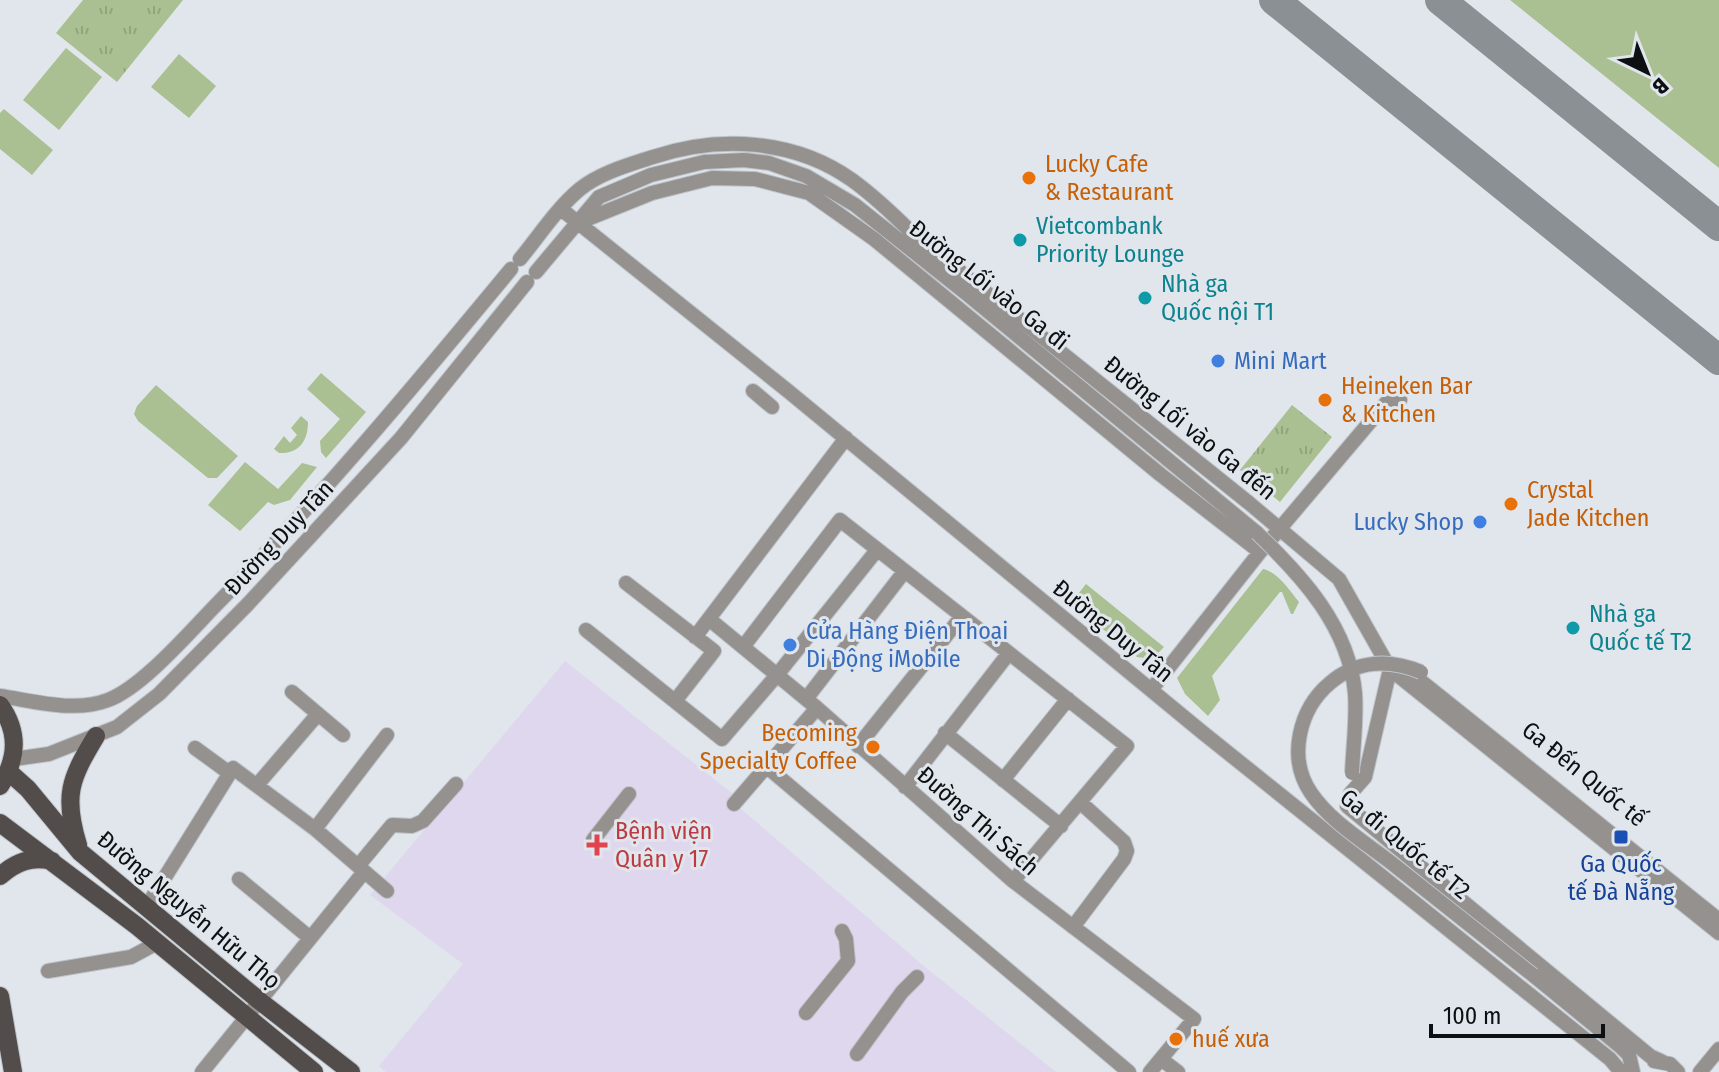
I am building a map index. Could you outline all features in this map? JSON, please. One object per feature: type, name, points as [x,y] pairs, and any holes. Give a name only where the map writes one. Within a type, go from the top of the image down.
[{"type":"main road","points":[[0,705],[13,730],[8,772]]},
{"type":"main road","points":[[80,852],[70,818],[69,801],[74,778],[96,736]]},
{"type":"main road","name":"Đường Nguyễn Hữu Thọ","points":[[8,772],[28,789],[80,852],[351,1072]]},
{"type":"main road","name":"Đường Nguyễn Hữu Thọ","points":[[0,823],[157,943],[314,1072]]},
{"type":"main road","points":[[0,876],[20,862],[37,858],[53,861]]},
{"type":"main road","points":[[0,996],[13,1072]]},
{"type":"street","name":"Đường Lối vào Ga đến","points":[[561,209],[597,178],[684,148],[730,143],[778,147],[816,160],[850,178],[912,233],[1339,579],[1390,669],[1719,933]]},
{"type":"street","name":"Đường Lối vào Ga đi","points":[[576,224],[599,197],[612,190],[687,165],[725,160],[758,161],[806,176],[855,205],[1257,533],[1316,595],[1341,643],[1355,691],[1349,800]]},
{"type":"street","points":[[576,224],[652,193],[712,178],[755,179],[809,193],[874,239],[1161,475],[1260,552]]},
{"type":"street","name":"Đường Duy Tân","points":[[0,696],[83,706],[108,700],[148,672],[241,580],[387,419],[561,209],[1610,1059],[1621,1072]]},
{"type":"street","name":"Đường Duy Tân","points":[[8,772],[117,727],[159,694],[248,604],[392,448],[576,224]]},
{"type":"street","points":[[453,340],[469,354]]},
{"type":"street","points":[[753,391],[772,407]]},
{"type":"street","points":[[1151,690],[1260,552],[1281,531],[1386,403],[1400,400]]},
{"type":"street","points":[[695,637],[846,438]]},
{"type":"street","points":[[743,647],[840,520],[1127,746],[1013,881]]},
{"type":"street","points":[[586,630],[722,739],[877,550]]},
{"type":"street","points":[[734,804],[767,767],[904,572]]},
{"type":"street","points":[[626,583],[714,651],[675,701]]},
{"type":"street","points":[[858,746],[962,616]]},
{"type":"street","name":"Đường Thi Sách","points":[[709,619],[1013,881],[1194,1019],[1161,1059]]},
{"type":"street","points":[[905,787],[1009,653]]},
{"type":"street","name":"Ga đi Quốc tế T2","points":[[1421,672],[1394,663],[1377,663],[1345,672],[1312,701],[1298,741],[1302,774],[1310,792],[1343,825],[1621,1047],[1629,1055],[1634,1072]]},
{"type":"street","points":[[1326,831],[1365,777],[1390,669],[1417,678],[1719,920]]},
{"type":"street","name":"Ga Đến Quốc tế","points":[[1421,672],[1719,910]]},
{"type":"street","points":[[292,692],[343,735]]},
{"type":"street","points":[[1003,780],[1068,699]]},
{"type":"street","points":[[108,700],[117,727]]},
{"type":"street","points":[[257,785],[318,714]]},
{"type":"street","points":[[945,733],[1061,826]]},
{"type":"street","points":[[315,829],[387,735]]},
{"type":"street","points":[[195,748],[228,772]]},
{"type":"street","points":[[767,767],[1129,1072]]},
{"type":"street","points":[[147,906],[233,768],[315,829],[387,891]]},
{"type":"street","points":[[202,1072],[261,1002],[392,825],[412,826],[423,821],[456,784]]},
{"type":"street","points":[[593,840],[629,794]]},
{"type":"street","points":[[1349,800],[1650,1056],[1678,1072]]},
{"type":"street","points":[[1073,927],[1127,851],[1124,842],[1080,802]]},
{"type":"street","points":[[239,879],[310,938]]},
{"type":"street","points":[[806,1013],[848,961],[842,931]]},
{"type":"street","name":"Đường Nguyễn Hữu Thọ","points":[[48,971],[131,957],[157,943]]},
{"type":"street","points":[[857,1054],[902,992],[917,977]]},
{"type":"street","points":[[1700,1072],[1719,1049]]},
{"type":"street","points":[[1150,1072],[1161,1059],[1178,1072]]},
{"type":"street","points":[[1634,1072],[1646,1063],[1663,1062]]},
{"type":"shaded area","name":"Bệnh viện Quân y 17","points":[[565,661],[743,802],[740,808],[925,967],[1056,1072],[386,1072],[379,1066],[463,964],[370,895]]},
{"type":"green space","points":[[83,0],[183,0],[117,82],[56,33]]},
{"type":"green space","points":[[1510,0],[1719,0],[1719,168]]},
{"type":"green space","points":[[66,48],[102,77],[59,130],[23,100]]},
{"type":"green space","points":[[179,54],[216,86],[189,118],[151,87]]},
{"type":"green space","points":[[4,109],[53,150],[32,175],[0,149],[0,113]]},
{"type":"green space","points":[[321,373],[366,412],[326,458],[321,452],[320,441],[340,419],[307,389]]},
{"type":"green space","points":[[156,385],[238,456],[217,478],[208,478],[138,421],[134,414],[137,406]]},
{"type":"green space","points":[[1292,405],[1332,437],[1280,502],[1240,470]]},
{"type":"green space","points":[[301,416],[308,422],[304,440],[297,449],[279,453],[274,449],[284,436],[290,443],[297,435],[291,428]]},
{"type":"green space","points":[[245,462],[278,489],[302,463],[317,467],[290,500],[274,505],[268,502],[240,531],[208,505]]},
{"type":"green space","points":[[1263,569],[1278,578],[1299,602],[1291,614],[1280,592],[1212,676],[1220,700],[1208,716],[1185,694],[1177,678]]},
{"type":"green space","points":[[1086,584],[1164,647],[1152,659],[1137,657],[1071,603]]},
{"type":"taxiway","points":[[1274,0],[1719,360]]},
{"type":"taxiway","points":[[1440,0],[1719,226]]},
{"type":"place","name":"Lucky Cafe & Restaurant","points":[[1029,178]]},
{"type":"place","name":"Vietcombank Priority Lounge","points":[[1020,240]]},
{"type":"place","name":"Nhà ga Quốc nội T1","points":[[1145,298]]},
{"type":"place","name":"Mini Mart","points":[[1218,361]]},
{"type":"place","name":"Heineken Bar & Kitchen","points":[[1325,400]]},
{"type":"place","name":"Crystal Jade Kitchen","points":[[1511,504]]},
{"type":"place","name":"Lucky Shop","points":[[1480,522]]},
{"type":"place","name":"Nhà ga Quốc tế T2","points":[[1573,628]]},
{"type":"place","name":"Cửa Hàng Điện Thoại Di Động iMobile","points":[[790,645]]},
{"type":"place","name":"Becoming Specialty Coffee","points":[[873,747]]},
{"type":"place","name":"Ga Quốc tế Đà Nẵng","points":[[1621,837]]},
{"type":"place","name":"Bệnh viện Quân y 17","points":[[597,845]]},
{"type":"place","name":"huế xưa","points":[[1176,1039]]}]
